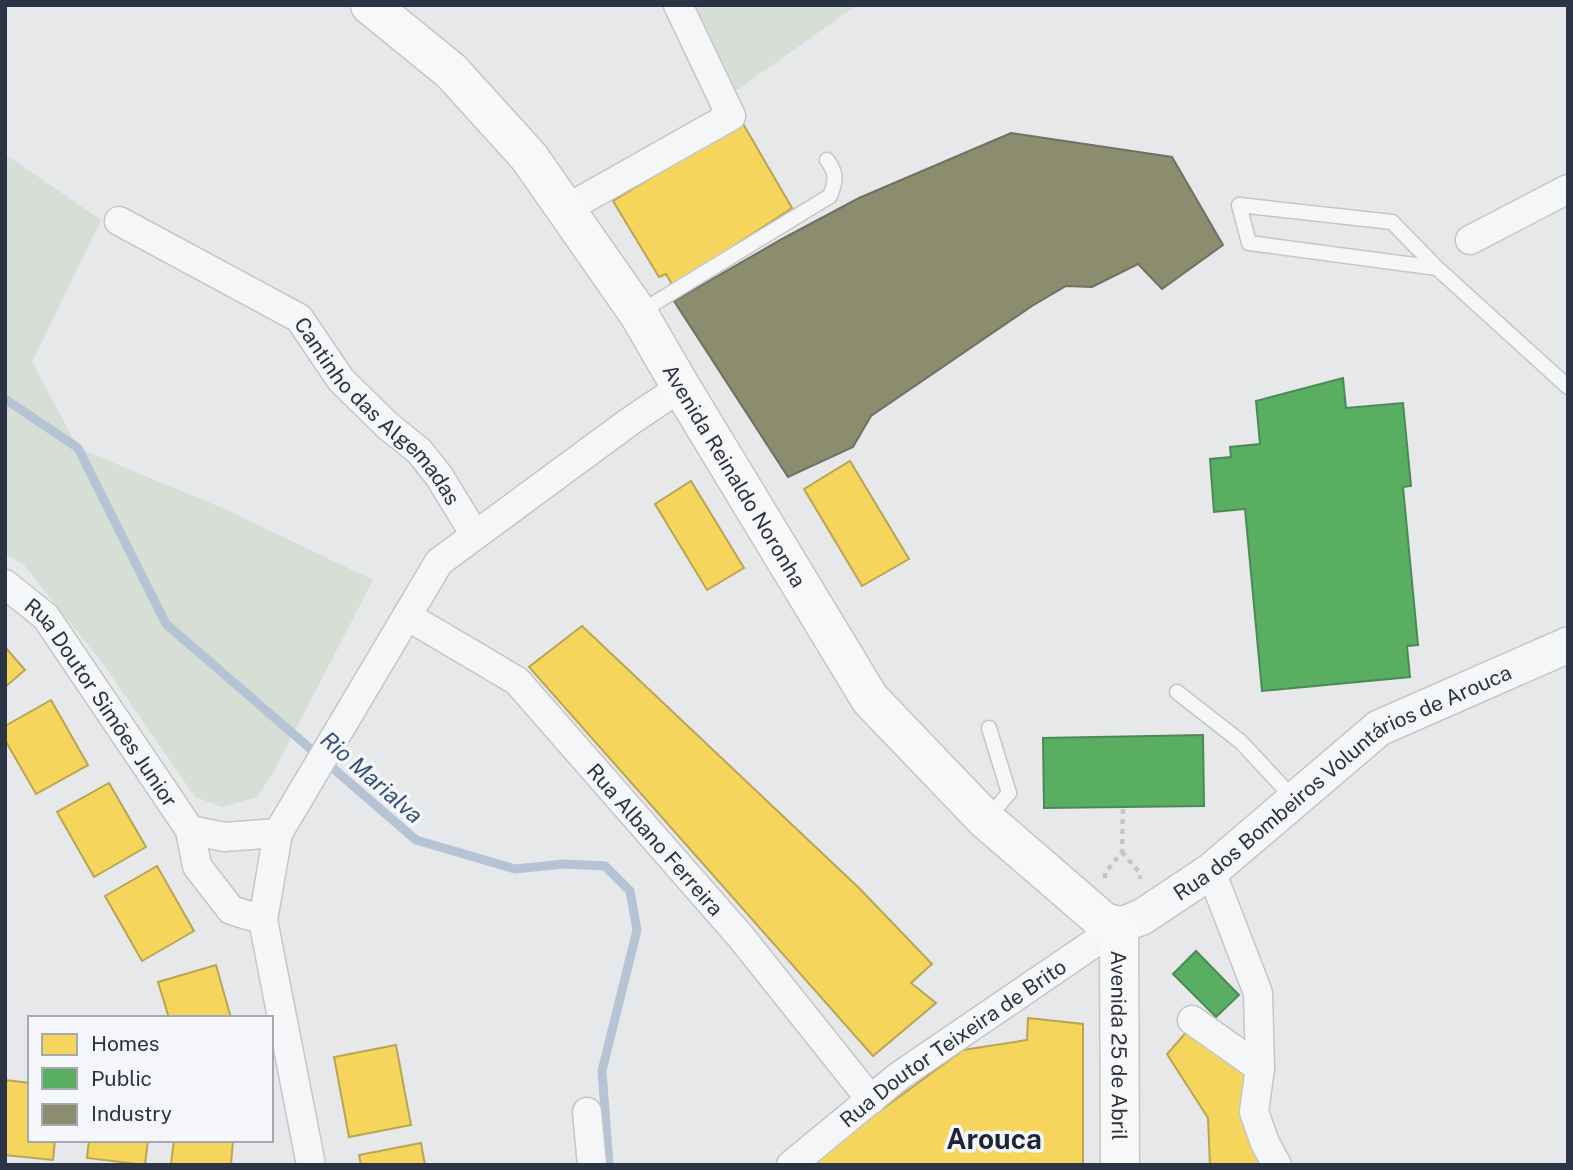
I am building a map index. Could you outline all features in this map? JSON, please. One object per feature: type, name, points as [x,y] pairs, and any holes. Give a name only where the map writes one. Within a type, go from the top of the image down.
[{"type":"main road","name":"Avenida Reinaldo Noronha","points":[[376,7],[451,71],[529,157],[638,313],[870,699],[986,820],[1104,922],[1119,926]]},
{"type":"main road","name":"Avenida 25 de Abril","points":[[1119,926],[1120,1165]]},
{"type":"street","points":[[566,209],[731,116],[678,5]]},
{"type":"street","points":[[1470,240],[1568,189]]},
{"type":"street","name":"Cantinho das Algemadas","points":[[118,221],[299,318],[341,380],[380,419],[419,451],[433,468],[475,535]]},
{"type":"street","points":[[311,1165],[262,920],[278,833],[439,562],[629,422],[681,387]]},
{"type":"street","name":"Rua Doutor Simões Junior","points":[[5,584],[46,617],[190,830],[197,866],[231,910],[262,920]]},
{"type":"street","name":"Rua Albano Ferreira","points":[[407,616],[517,681],[741,937],[871,1100]]},
{"type":"street","name":"Rua dos Bombeiros Voluntários de Arouca","points":[[1119,926],[1142,917],[1211,871],[1379,728],[1568,645]]},
{"type":"street","name":"Rua Doutor Simões Junior","points":[[190,830],[224,837],[278,833]]},
{"type":"street","points":[[1211,871],[1258,993],[1260,1068],[1254,1112],[1265,1143],[1277,1165]]},
{"type":"street","name":"Rua Doutor Teixeira de Brito","points":[[791,1165],[899,1076],[1119,926]]},
{"type":"street","points":[[1192,1020],[1260,1068]]},
{"type":"street","points":[[587,1112],[592,1165]]},
{"type":"lane","points":[[638,313],[830,196],[835,182],[834,170],[827,160]]},
{"type":"lane","points":[[1437,268],[1249,243],[1239,205],[1392,222],[1437,268],[1568,387]]},
{"type":"lane","points":[[1177,692],[1241,742],[1294,800]]},
{"type":"lane","points":[[986,820],[1009,793],[989,728]]},
{"type":"path","points":[[1105,873],[1122,852],[1123,807]]},
{"type":"path","points":[[1122,852],[1140,873]]},
{"type":"shaded area","points":[[691,5],[857,5],[733,93]]},
{"type":"shaded area","points":[[5,154],[101,220],[32,362],[78,448],[227,510],[373,580],[272,775],[257,797],[222,807],[195,797],[104,665],[24,565],[5,554]]},
{"type":"building: Homes","points":[[742,122],[792,208],[673,286],[666,274],[659,277],[613,201]]},
{"type":"building: Homes","points":[[850,461],[909,559],[862,586],[804,489]]},
{"type":"building: Homes","points":[[691,481],[744,568],[707,590],[655,504]]},
{"type":"building: Homes","points":[[582,626],[859,888],[932,964],[911,983],[936,1003],[873,1056],[529,667]]},
{"type":"building: Homes","points":[[5,647],[25,670],[5,687]]},
{"type":"building: Homes","points":[[51,700],[88,765],[36,794],[5,740],[5,726]]},
{"type":"building: Homes","points":[[109,783],[146,847],[94,877],[57,812]]},
{"type":"building: Homes","points":[[157,866],[194,931],[142,961],[105,896]]},
{"type":"building: Homes","points":[[216,965],[230,1016],[168,1016],[158,982]]},
{"type":"building: Homes","points":[[1028,1018],[1083,1024],[1083,1165],[810,1165],[963,1050],[1027,1040]]},
{"type":"building: Homes","points":[[1189,1029],[1252,1071],[1271,1165],[1210,1165],[1208,1118],[1167,1054]]},
{"type":"building: Homes","points":[[396,1045],[411,1125],[349,1137],[334,1057]]},
{"type":"building: Homes","points":[[5,1080],[28,1083],[28,1142],[55,1142],[53,1160],[5,1155]]},
{"type":"building: Homes","points":[[89,1142],[148,1142],[145,1165],[87,1158]]},
{"type":"building: Homes","points":[[174,1142],[233,1142],[231,1165],[171,1164]]},
{"type":"building: Homes","points":[[421,1143],[425,1165],[361,1165],[359,1155]]},
{"type":"building: Public","points":[[1343,378],[1346,408],[1403,403],[1411,486],[1403,487],[1418,645],[1407,646],[1410,677],[1262,691],[1245,509],[1214,512],[1210,459],[1231,457],[1230,447],[1260,444],[1256,401]]},
{"type":"building: Public","points":[[1203,735],[1204,806],[1044,808],[1043,738]]},
{"type":"building: Public","points":[[1196,951],[1239,995],[1216,1017],[1173,974]]},
{"type":"building: Industry","points":[[1011,133],[1172,157],[1223,245],[1162,289],[1138,264],[1092,287],[1066,286],[1032,306],[871,416],[853,447],[788,477],[674,301],[859,198]]},
{"type":"waterway","name":"Rio Marialva","points":[[5,399],[78,448],[166,624],[416,840],[515,869],[564,864],[605,866],[630,891],[637,930],[602,1071],[609,1165]]},
{"type":"district","name":"Arouca","points":[[994,1138]]}]
